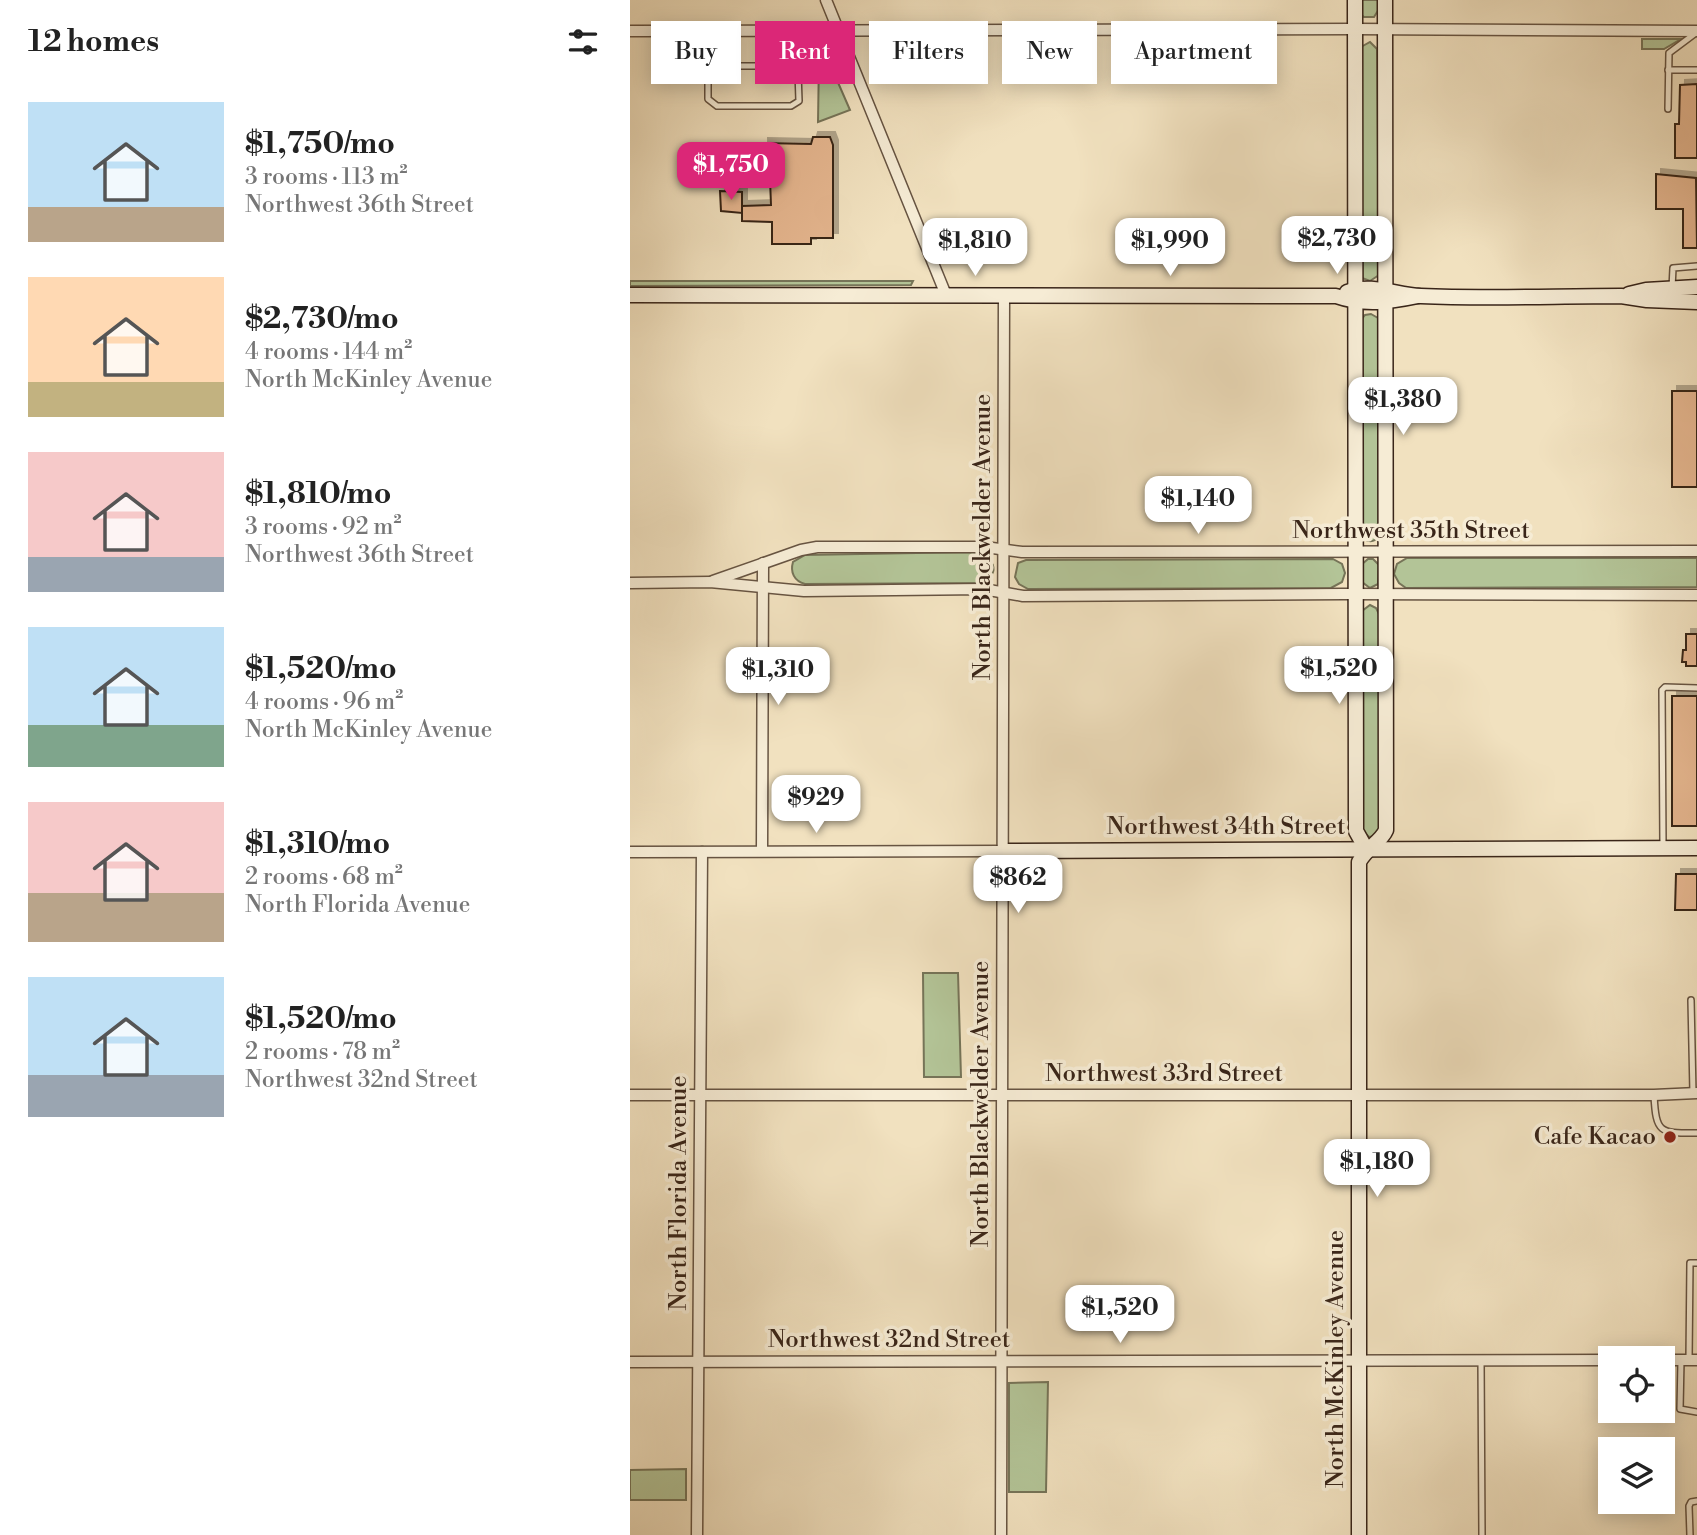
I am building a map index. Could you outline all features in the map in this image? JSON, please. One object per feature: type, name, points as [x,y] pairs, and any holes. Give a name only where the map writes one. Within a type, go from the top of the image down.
[{"type":"street","points":[[826,0],[835,21]]},
{"type":"street","name":"North McKinley Avenue","points":[[1355,0],[1356,831],[1366,849]]},
{"type":"street","name":"North McKinley Avenue","points":[[1359,1535],[1359,862],[1366,849],[1384,835],[1386,830],[1385,0]]},
{"type":"street","points":[[855,30],[1385,29],[1697,32]]},
{"type":"street","points":[[630,31],[651,31]]},
{"type":"street","points":[[855,70],[946,295]]},
{"type":"street","points":[[1621,296],[1646,290],[1697,287]]},
{"type":"street","points":[[630,295],[1621,296],[1697,302]]},
{"type":"street","name":"North Blackwelder Avenue","points":[[1001,1535],[1004,295]]},
{"type":"street","name":"Northwest 35th Street","points":[[710,582],[801,550],[817,547],[985,547],[1022,552],[1697,551]]},
{"type":"street","points":[[762,851],[763,563]]},
{"type":"street","name":"Northwest 35th Street","points":[[630,583],[710,582],[804,591],[983,589],[1023,596],[1697,595]]},
{"type":"street","name":"Northwest 34th Street","points":[[630,852],[1697,848]]},
{"type":"street","name":"North Florida Avenue","points":[[697,1535],[702,852]]},
{"type":"street","name":"Northwest 33rd Street","points":[[630,1095],[1695,1093]]},
{"type":"street","name":"Northwest 32nd Street","points":[[630,1362],[1598,1360]]},
{"type":"lane","points":[[1668,109],[1669,53],[1697,32]]},
{"type":"lane","points":[[708,65],[787,66],[797,72],[799,101],[791,106],[716,106],[708,99],[708,65]]},
{"type":"lane","points":[[1668,70],[1697,70]]},
{"type":"lane","points":[[1672,288],[1673,268],[1697,266]]},
{"type":"lane","points":[[1663,848],[1662,690],[1665,687],[1697,688]]},
{"type":"lane","points":[[1691,1000],[1695,1093]]},
{"type":"lane","points":[[1654,1095],[1655,1120],[1670,1133],[1697,1133]]},
{"type":"lane","points":[[1694,1263],[1689,1360],[1680,1409],[1697,1412]]},
{"type":"lane","points":[[1689,1324],[1697,1325]]},
{"type":"lane","points":[[1481,1360],[1482,1535]]},
{"type":"lane","points":[[1690,1535],[1689,1506],[1691,1502],[1697,1501]]},
{"type":"green space","points":[[1359,0],[1379,0],[1379,9],[1374,17],[1360,14]]},
{"type":"green space","points":[[1642,39],[1681,39],[1664,49],[1642,49]]},
{"type":"green space","points":[[1370,42],[1377,49],[1379,275],[1370,281],[1362,278],[1361,47]]},
{"type":"green space","points":[[819,84],[839,84],[850,110],[818,122]]},
{"type":"green space","points":[[630,281],[913,281],[911,285],[630,286]]},
{"type":"green space","points":[[1371,314],[1378,318],[1379,535],[1372,541],[1367,540],[1361,533],[1361,320],[1365,315]]},
{"type":"green space","points":[[973,552],[986,557],[993,565],[992,574],[981,583],[805,584],[794,576],[792,569],[793,562],[805,555]]},
{"type":"green space","points":[[1407,558],[1697,558],[1697,587],[1406,588],[1394,574],[1397,564]]},
{"type":"green space","points":[[1333,559],[1342,564],[1345,573],[1342,582],[1331,588],[1028,589],[1019,584],[1015,577],[1018,563],[1026,560]]},
{"type":"green space","points":[[1368,559],[1373,559],[1379,565],[1378,584],[1370,588],[1362,582],[1361,565]]},
{"type":"green space","points":[[1370,605],[1376,608],[1379,614],[1380,829],[1375,836],[1369,837],[1362,830],[1362,611]]},
{"type":"green space","points":[[923,973],[958,973],[961,1077],[924,1077]]},
{"type":"green space","points":[[1048,1382],[1046,1492],[1009,1492],[1009,1383]]},
{"type":"green space","points":[[686,1469],[686,1500],[630,1500],[630,1470]]},
{"type":"building","points":[[1697,84],[1697,158],[1675,158],[1675,124],[1679,124],[1680,85]]},
{"type":"building","points":[[813,137],[830,137],[833,145],[833,238],[811,238],[811,244],[772,244],[772,222],[742,221],[742,206],[771,205],[770,179],[764,179],[763,143],[811,144]]},
{"type":"building","points":[[1656,174],[1696,178],[1697,248],[1683,248],[1683,209],[1656,209]]},
{"type":"building","points":[[720,191],[742,192],[742,213],[721,211]]},
{"type":"building","points":[[1672,391],[1697,391],[1697,487],[1672,487]]},
{"type":"building","points":[[1686,634],[1697,634],[1697,666],[1686,666],[1686,662],[1682,662],[1683,650],[1686,650]]},
{"type":"building","points":[[1672,696],[1697,696],[1697,826],[1672,826]]},
{"type":"building","points":[[1676,874],[1697,874],[1697,910],[1675,910]]},
{"type":"place","name":"Cafe Kacao","points":[[1670,1137]]}]
